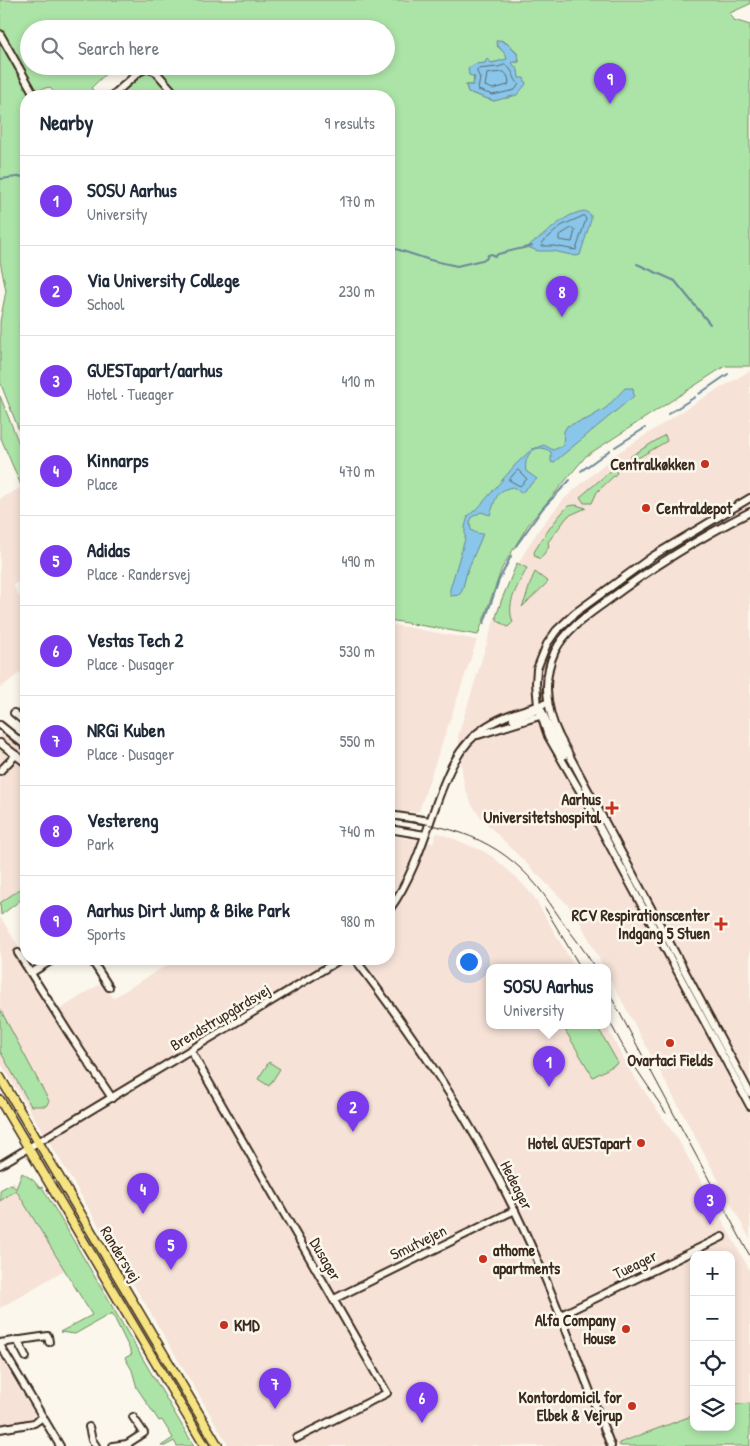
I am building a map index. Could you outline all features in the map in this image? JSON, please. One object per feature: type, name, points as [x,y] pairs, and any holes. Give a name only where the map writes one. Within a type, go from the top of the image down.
[{"type":"main road","name":"Randersvej","points":[[0,1077],[218,1446]]},
{"type":"main road","name":"Randersvej","points":[[0,1100],[205,1446]]},
{"type":"street","points":[[0,34],[20,69]]},
{"type":"street","points":[[23,75],[32,90]]},
{"type":"street","points":[[119,90],[136,75]]},
{"type":"street","points":[[159,75],[172,90]]},
{"type":"street","points":[[750,498],[654,556],[565,621],[552,636],[541,656],[536,683],[542,711],[555,749],[584,798],[750,1106]]},
{"type":"street","points":[[475,736],[542,711],[548,703],[547,682],[552,659],[561,642],[572,628],[628,585],[724,525],[750,512]]},
{"type":"street","points":[[542,711],[548,703]]},
{"type":"street","points":[[395,900],[406,882],[447,773],[460,753],[488,724],[516,712],[542,711]]},
{"type":"street","points":[[542,711],[554,738],[576,769],[750,1093]]},
{"type":"street","points":[[14,713],[20,718]]},
{"type":"street","points":[[0,725],[20,741]]},
{"type":"street","points":[[0,743],[20,758]]},
{"type":"street","points":[[0,771],[16,755]]},
{"type":"street","points":[[395,817],[430,821]]},
{"type":"street","points":[[395,830],[425,835]]},
{"type":"street","points":[[26,965],[112,1098]]},
{"type":"street","points":[[31,973],[44,965]]},
{"type":"street","points":[[95,965],[109,987]]},
{"type":"street","name":"Brendstrupgårdsvej","points":[[0,1165],[332,965]]},
{"type":"street","name":"Hedeager","points":[[360,965],[403,1022],[446,1086],[486,1155],[514,1210],[560,1315],[611,1446]]},
{"type":"street","name":"Dusager","points":[[191,1051],[387,1393],[297,1438]]},
{"type":"street","name":"Smutvejen","points":[[334,1299],[514,1210]]},
{"type":"street","name":"Tueager","points":[[560,1315],[722,1237]]},
{"type":"street","points":[[48,1339],[17,1340],[0,1344],[60,1446]]},
{"type":"street","points":[[17,1340],[26,1357]]},
{"type":"street","points":[[0,1429],[34,1423],[42,1417]]},
{"type":"street","points":[[113,1446],[128,1445],[144,1433],[133,1417]]},
{"type":"street","points":[[89,1428],[92,1440],[96,1446]]},
{"type":"shaded area","name":"Aarhus Universitetshospital","points":[[750,371],[750,1239],[611,981],[611,964],[602,964],[580,922],[567,904],[484,821],[472,805],[464,785],[458,736],[501,598],[528,546],[543,524],[565,498],[616,454],[703,398]]},
{"type":"shaded area","points":[[20,488],[20,581],[13,585],[20,598],[20,673],[0,688],[0,499]]},
{"type":"shaded area","points":[[395,625],[477,640],[419,811],[395,811]]},
{"type":"shaded area","points":[[0,728],[20,743],[20,756],[0,740]]},
{"type":"shaded area","points":[[0,749],[20,764],[20,900],[0,915]]},
{"type":"shaded area","points":[[439,833],[483,851],[494,858],[518,879],[534,897],[573,964],[486,964],[486,1029],[608,1029],[631,1072],[679,1141],[750,1271],[750,1446],[229,1446],[0,1062],[0,917],[20,949],[20,965],[30,965],[59,1010],[103,982],[113,998],[167,965],[395,965],[395,836],[433,843],[436,834]]},
{"type":"shaded area","points":[[14,1181],[66,1269],[0,1308],[0,1190]]},
{"type":"shaded area","points":[[0,1356],[35,1415],[24,1421],[0,1426]]},
{"type":"green space","points":[[0,0],[750,0],[750,4],[730,13],[734,20],[750,25],[750,366],[725,366],[586,456],[528,525],[502,568],[478,635],[395,621],[395,90],[116,90],[130,75],[395,75],[395,20],[20,20],[20,75],[105,75],[91,88],[93,90],[52,90],[49,87],[39,90],[20,90],[20,433],[0,382],[0,322],[6,291],[0,261]],"holes":[[[501,40],[511,46],[519,58],[519,62],[512,62],[519,76],[509,98],[494,101],[468,92],[466,85],[473,85],[475,64],[498,62],[507,59],[506,54],[497,46]]]},
{"type":"green space","points":[[0,396],[20,446],[20,483],[0,436]]},
{"type":"green space","points":[[665,435],[667,441],[631,462],[631,456]]},
{"type":"green space","points":[[614,468],[617,473],[597,492],[592,503],[584,503],[580,497]]},
{"type":"green space","points":[[576,505],[586,508],[568,516],[548,542],[549,547],[540,559],[535,556],[534,552],[554,522],[568,506]]},
{"type":"green space","points":[[517,563],[527,568],[514,594],[511,608],[513,622],[508,627],[498,621],[496,617]]},
{"type":"green space","points":[[535,572],[548,582],[522,607],[531,580]]},
{"type":"green space","points":[[20,889],[20,901],[1,915],[0,903]]},
{"type":"green space","points":[[0,1009],[49,1101],[46,1106],[31,1106],[0,1051]]},
{"type":"green space","points":[[599,1029],[618,1063],[593,1077],[565,1030]]},
{"type":"green space","points":[[269,1062],[280,1069],[269,1086],[258,1079]]},
{"type":"green space","points":[[22,1173],[33,1180],[40,1188],[42,1187],[194,1446],[177,1446],[174,1441],[161,1446],[173,1438],[162,1420],[159,1421],[137,1388],[132,1370],[125,1358],[132,1354],[112,1313],[75,1334],[60,1332],[92,1315],[16,1190],[0,1201],[0,1190],[11,1184],[16,1189]]},
{"type":"green space","points":[[750,1403],[750,1446],[620,1446],[619,1443],[690,1416],[690,1431],[735,1431],[735,1405]]},
{"type":"water","points":[[500,40],[515,51],[519,62],[512,63],[518,70],[519,78],[524,78],[526,84],[517,95],[494,101],[468,92],[466,85],[473,85],[475,77],[469,75],[468,68],[475,64],[485,63],[487,59],[492,63],[507,59],[497,44],[496,41]]},
{"type":"water","points":[[585,211],[591,215],[591,220],[580,255],[538,251],[530,248],[531,243],[560,222],[578,212]]},
{"type":"water","points":[[625,388],[633,388],[634,396],[553,463],[551,462],[551,452],[540,448],[532,451],[527,460],[526,471],[537,479],[521,493],[513,487],[507,488],[497,496],[490,515],[481,512],[472,517],[470,523],[471,530],[483,534],[467,572],[462,591],[459,595],[451,596],[450,589],[465,539],[465,527],[468,516],[479,507],[516,464],[532,449],[544,445],[553,450],[563,446],[564,431],[567,426],[587,419],[606,408]]},
{"type":"waterway","points":[[0,179],[20,177]]},
{"type":"waterway","points":[[395,249],[457,266],[486,259],[488,255],[492,254],[495,257],[498,254],[532,246]]},
{"type":"waterway","points":[[637,264],[675,281],[710,324]]},
{"type":"waterway","points":[[699,394],[728,374]]},
{"type":"waterway","points":[[668,414],[695,397]]},
{"type":"waterway","points":[[615,447],[645,428]]},
{"type":"waterway","points":[[581,471],[610,450]]},
{"type":"waterway","points":[[516,546],[543,508],[570,480]]},
{"type":"waterway","points":[[484,623],[499,580],[511,556]]},
{"type":"tram line","points":[[0,731],[20,747]]},
{"type":"tram line","points":[[395,820],[432,825],[471,836],[506,856],[538,887],[592,964]]},
{"type":"tram line","points":[[545,908],[579,964]]},
{"type":"tram line","points":[[611,997],[750,1256]]},
{"type":"tram line","points":[[611,1024],[631,1061],[666,1113]]},
{"type":"place","name":"Aarhus Dirt Jump & Bike Park","points":[[610,104]]},
{"type":"place","name":"Vestereng","points":[[562,317]]},
{"type":"place","name":"Centralkøkken","points":[[705,464]]},
{"type":"place","name":"Centraldepot","points":[[646,508]]},
{"type":"place","name":"Aarhus Universitetshospital","points":[[612,808]]},
{"type":"place","name":"RCV Respirationscenter Indgang 5 Stuen","points":[[721,924]]},
{"type":"place","name":"Ovartaci Fields","points":[[670,1043]]},
{"type":"place","name":"SOSU Aarhus","points":[[549,1087]]},
{"type":"place","name":"Via University College","points":[[353,1132]]},
{"type":"place","name":"Hotel GUESTapart","points":[[641,1143]]},
{"type":"place","name":"Kinnarps","points":[[143,1214]]},
{"type":"place","name":"GUESTapart/aarhus","points":[[710,1225]]},
{"type":"place","name":"athome apartments","points":[[483,1259]]},
{"type":"place","name":"Adidas","points":[[171,1270]]},
{"type":"place","name":"KMD","points":[[224,1325]]},
{"type":"place","name":"Alfa Company House","points":[[626,1329]]},
{"type":"place","name":"Kontordomicil for Elbek & Vejrup","points":[[632,1406]]},
{"type":"place","name":"NRGi Kuben","points":[[275,1409]]},
{"type":"place","name":"Vestas Tech 2","points":[[422,1423]]}]
